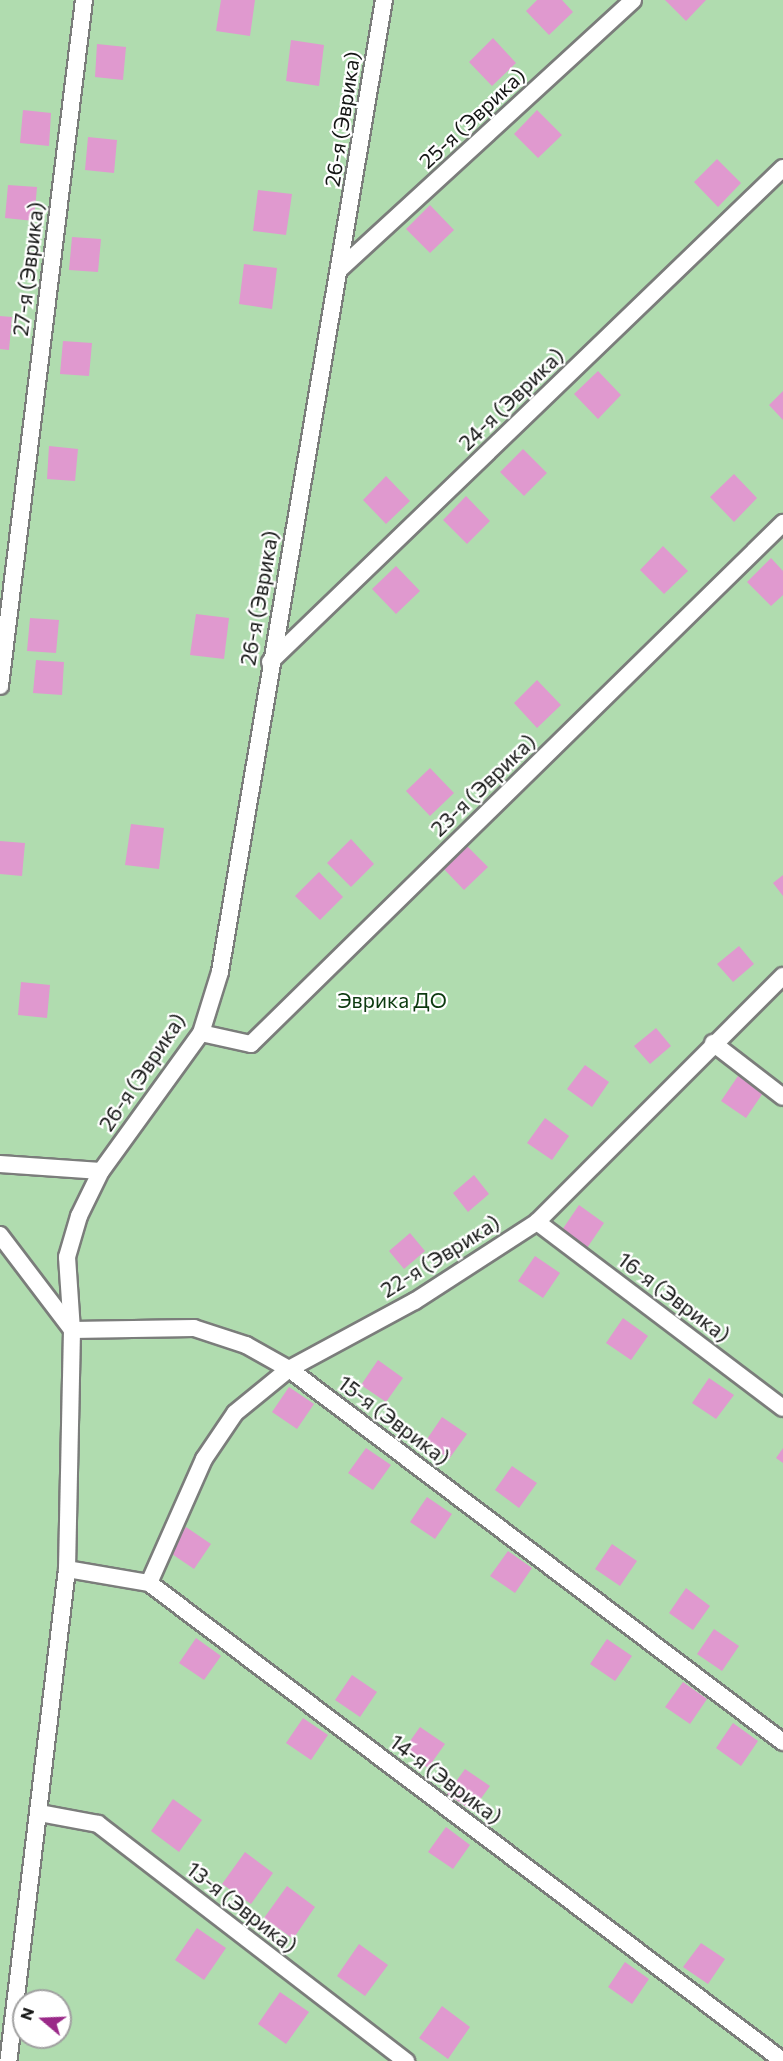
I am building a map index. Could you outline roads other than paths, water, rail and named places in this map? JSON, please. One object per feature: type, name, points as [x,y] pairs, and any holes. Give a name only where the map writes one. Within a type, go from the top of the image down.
[{"type":"lane","name":"27-я (Эврика)","points":[[0,686],[84,0]]},
{"type":"lane","name":"26-я (Эврика)","points":[[100,1171],[201,1033],[220,972],[270,662],[341,268],[384,0]]},
{"type":"lane","name":"25-я (Эврика)","points":[[341,268],[633,0]]},
{"type":"lane","name":"24-я (Эврика)","points":[[270,662],[783,168]]},
{"type":"lane","name":"23-я (Эврика)","points":[[201,1033],[251,1044],[783,522]]},
{"type":"lane","name":"22-я (Эврика)","points":[[149,1583],[204,1459],[236,1413],[289,1369],[415,1301],[537,1222],[713,1043],[783,976]]},
{"type":"lane","points":[[713,1043],[783,1096]]},
{"type":"lane","points":[[0,1164],[100,1171],[68,1257],[72,1329],[66,1569],[40,1813],[8,2061]]},
{"type":"lane","name":"16-я (Эврика)","points":[[537,1222],[783,1408]]},
{"type":"lane","points":[[0,1235],[72,1329]]},
{"type":"lane","name":"15-я (Эврика)","points":[[72,1329],[194,1328],[246,1345],[289,1369],[783,1742]]},
{"type":"lane","name":"14-я (Эврика)","points":[[66,1569],[149,1583],[783,2061]]},
{"type":"lane","name":"13-я (Эврика)","points":[[40,1813],[98,1824],[406,2061]]},
{"type":"park label","name":"Эврика ДО","points":[[392,1000]]}]
